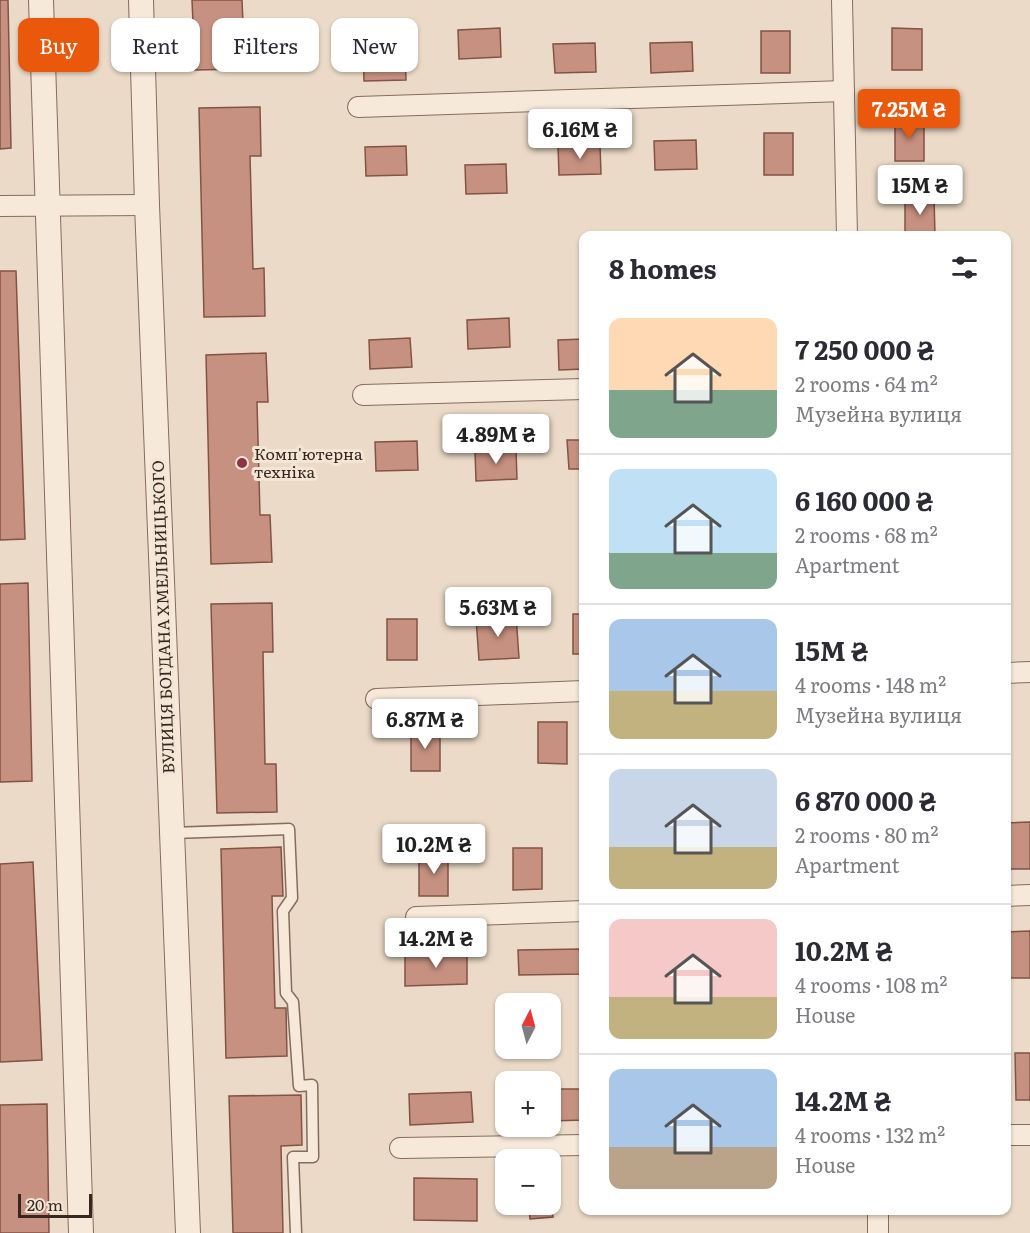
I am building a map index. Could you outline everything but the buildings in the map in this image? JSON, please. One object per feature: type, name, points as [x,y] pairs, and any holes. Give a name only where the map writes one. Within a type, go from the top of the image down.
[{"type":"street","points":[[41,0],[81,1233]]},
{"type":"street","name":"ВУЛИЦЯ БОГДАНА ХМЕЛЬНИЦЬКОГО","points":[[141,0],[147,205],[188,1233]]},
{"type":"street","points":[[842,0],[847,231]]},
{"type":"street","points":[[358,107],[844,91]]},
{"type":"street","points":[[0,206],[147,205]]},
{"type":"street","points":[[363,395],[579,388]]},
{"type":"street","points":[[1011,673],[1030,672]]},
{"type":"street","points":[[376,699],[579,691]]},
{"type":"street","points":[[1011,896],[1030,895]]},
{"type":"street","points":[[417,917],[579,911]]},
{"type":"street","points":[[1011,1135],[1030,1135]]},
{"type":"street","points":[[400,1148],[579,1144]]},
{"type":"street","points":[[878,1215],[878,1233]]},
{"type":"lane","points":[[172,833],[289,829],[292,898],[283,911],[286,993],[293,1002],[299,1086],[312,1085],[313,1156],[293,1157],[296,1233]]},
{"type":"place","name":"Комп'ютерна техніка","points":[[242,463]]}]
